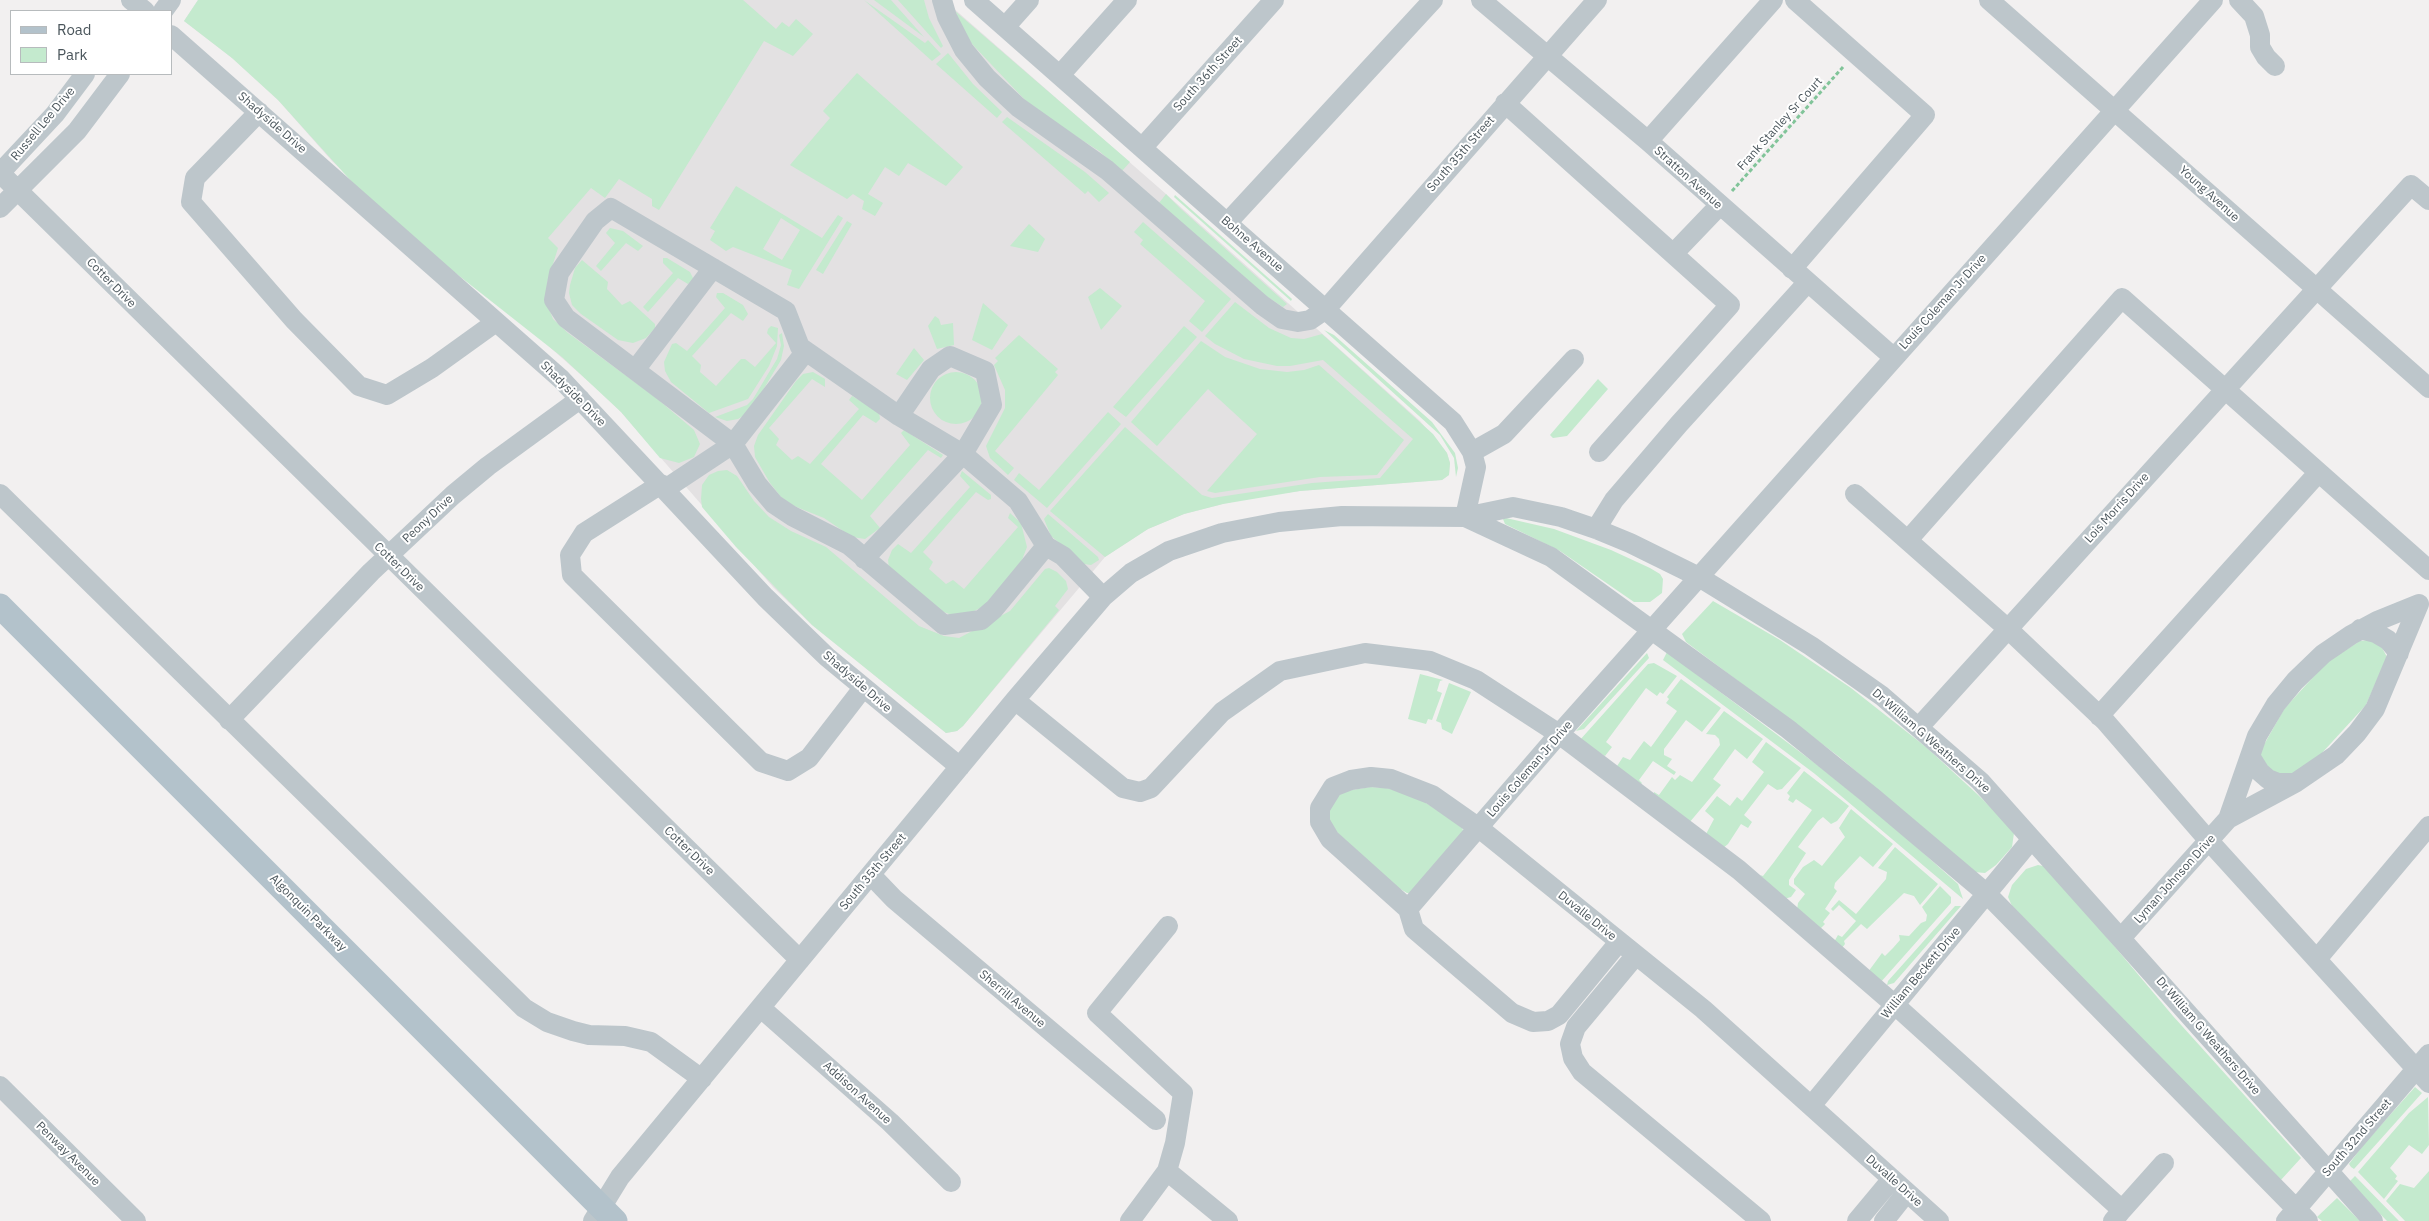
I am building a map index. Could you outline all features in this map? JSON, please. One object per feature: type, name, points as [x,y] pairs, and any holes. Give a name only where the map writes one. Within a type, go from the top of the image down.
[{"type":"main road","name":"Algonquin Parkway","points":[[0,606],[603,1216]]},
{"type":"street","points":[[942,0],[947,17],[964,50],[987,78],[1018,107],[1107,170],[1262,305],[1282,318],[1298,322],[1310,320],[1326,310]]},
{"type":"street","name":"Bohne Avenue","points":[[974,0],[1453,422],[1472,452],[1476,467],[1465,516]]},
{"type":"street","points":[[1005,27],[1029,0]]},
{"type":"street","points":[[1060,75],[1128,0]]},
{"type":"street","name":"South 36th Street","points":[[1142,148],[1274,0]]},
{"type":"street","points":[[1227,222],[1433,0]]},
{"type":"street","name":"Stratton Avenue","points":[[1481,0],[1648,142],[1893,357]]},
{"type":"street","name":"South 35th Street","points":[[1326,310],[1597,0]]},
{"type":"street","points":[[1648,142],[1773,0]]},
{"type":"street","points":[[1792,269],[1925,116],[1795,0]]},
{"type":"street","name":"Young Avenue","points":[[1990,0],[2429,388]]},
{"type":"street","name":"Louis Coleman Jr Drive","points":[[1408,909],[1559,734],[2213,0]]},
{"type":"street","points":[[2239,0],[2254,16],[2260,34],[2260,46],[2275,66]]},
{"type":"street","name":"Shadyside Drive","points":[[172,36],[561,379],[765,597],[827,657],[960,767]]},
{"type":"street","name":"Russell Lee Drive","points":[[0,173],[55,114],[84,75]]},
{"type":"street","name":"Russell Lee Drive","points":[[0,208],[78,130],[119,75]]},
{"type":"street","points":[[1506,103],[1730,305],[1600,452]]},
{"type":"street","points":[[259,112],[195,178],[191,202],[294,320],[360,386],[387,395],[432,368],[496,322]]},
{"type":"street","name":"Cotter Drive","points":[[0,173],[800,960]]},
{"type":"street","name":"Lois Morris Drive","points":[[1919,727],[2411,185],[2429,200]]},
{"type":"street","points":[[1674,253],[1719,206]]},
{"type":"street","points":[[1046,546],[994,609],[981,620],[944,625],[848,546],[792,516],[774,504],[757,484],[732,444],[566,318],[554,300],[559,273],[595,221],[611,208],[786,311],[800,347],[899,416],[963,454],[1018,501],[1046,546],[1063,556],[1103,597]]},
{"type":"street","points":[[634,370],[713,268]]},
{"type":"street","points":[[1596,530],[1603,514],[1614,500],[1679,424],[1807,283]]},
{"type":"street","points":[[1908,540],[2122,298],[2429,570]]},
{"type":"street","points":[[806,351],[732,444],[584,533],[570,554],[572,574],[761,762],[788,771],[809,758],[863,688]]},
{"type":"street","points":[[864,559],[963,454],[992,405],[986,371],[950,356],[931,369],[899,416]]},
{"type":"street","points":[[1472,452],[1504,434],[1574,359]]},
{"type":"street","name":"Peony Drive","points":[[229,720],[388,556],[488,466],[580,399]]},
{"type":"street","points":[[2099,716],[2318,473]]},
{"type":"street","points":[[0,494],[524,1008],[547,1022],[573,1031],[625,1036],[651,1042],[702,1079]]},
{"type":"street","points":[[1855,494],[2008,629],[2099,716],[2209,841],[2317,959],[2425,1069]]},
{"type":"street","name":"Dr William G Weathers Drive","points":[[1177,549],[1222,533],[1279,522],[1342,516],[1465,516],[1513,507],[1561,517],[1630,542],[1699,577],[1811,646],[1882,696],[1980,781],[2373,1221]]},
{"type":"street","name":"Dr William G Weathers Drive","points":[[1465,516],[1551,557],[1652,630],[1788,729],[1987,894],[2296,1217]]},
{"type":"street","name":"South 35th Street","points":[[603,1216],[620,1177],[1015,700],[1103,597],[1131,573],[1177,549]]},
{"type":"street","name":"Lyman Johnson Drive","points":[[2228,819],[2257,736],[2276,704],[2295,680],[2323,654],[2360,629],[2424,599]]},
{"type":"street","name":"Lyman Johnson Drive","points":[[2121,938],[2228,819],[2295,783],[2336,755],[2357,733],[2376,708],[2424,599]]},
{"type":"street","points":[[2360,629],[2376,633],[2388,640],[2399,654]]},
{"type":"street","points":[[1015,700],[1124,788],[1140,792],[1151,788],[1222,712],[1280,671],[1365,653],[1430,661],[1476,680],[1559,734],[1739,870],[1895,1005],[2118,1216],[2164,1163]]},
{"type":"street","points":[[2250,756],[2260,772],[2268,779],[2278,783],[2295,783]]},
{"type":"street","name":"Duvalle Drive","points":[[1408,909],[1330,839],[1320,822],[1320,808],[1333,787],[1351,780],[1371,777],[1391,778],[1432,795],[1479,828],[1703,1009],[1938,1221]]},
{"type":"street","points":[[2317,959],[2429,826]]},
{"type":"street","name":"William Beckett Drive","points":[[1811,1106],[2031,840]]},
{"type":"street","name":"Sherrill Avenue","points":[[871,875],[894,899],[1156,1120]]},
{"type":"street","points":[[1408,909],[1414,929],[1512,1013],[1533,1022],[1548,1021],[1559,1015],[1619,942]]},
{"type":"street","points":[[1130,1221],[1167,1171],[1175,1143],[1183,1093],[1097,1012],[1168,926]]},
{"type":"street","points":[[1636,955],[1576,1028],[1570,1044],[1572,1058],[1582,1072],[1761,1221]]},
{"type":"street","name":"Addison Avenue","points":[[761,1008],[890,1122],[951,1182]]},
{"type":"street","name":"South 32nd Street","points":[[2296,1217],[2328,1172],[2425,1069]]},
{"type":"street","name":"Penway Avenue","points":[[1,1090],[136,1221]]},
{"type":"street","points":[[1167,1171],[1228,1221]]},
{"type":"street","points":[[1857,1221],[1892,1179]]},
{"type":"street","points":[[1884,1221],[1906,1192]]},
{"type":"path","name":"Frank Stanley Sr Court","points":[[1719,206],[1855,53]]},
{"type":"shaded area","points":[[198,0],[944,0],[1166,194],[1420,421],[1447,453],[1450,463],[1449,475],[1442,480],[1300,491],[1246,498],[1184,514],[1148,529],[1105,557],[963,726],[957,731],[946,733],[812,625],[773,587],[621,412],[597,389],[527,327],[425,249],[332,161],[278,100],[232,58],[184,21]]},
{"type":"green space","points":[[198,0],[743,0],[776,29],[782,22],[789,27],[796,19],[813,34],[793,56],[764,41],[659,210],[652,206],[652,199],[619,179],[605,198],[591,188],[548,238],[558,248],[547,283],[547,304],[553,319],[568,333],[655,397],[694,430],[700,444],[694,457],[679,463],[660,458],[621,412],[562,357],[425,249],[361,192],[278,100],[232,58],[184,21]]},
{"type":"green space","points":[[864,0],[925,43],[928,40],[941,54],[932,61]]},
{"type":"green space","points":[[874,0],[891,0],[924,37]]},
{"type":"green space","points":[[898,0],[924,0],[929,18],[943,46],[941,48]]},
{"type":"green space","points":[[955,11],[1130,162],[1122,171],[1099,151],[1060,126],[1025,100],[972,44],[965,34]]},
{"type":"green space","points":[[948,53],[973,84],[1002,112],[997,118],[936,64]]},
{"type":"green space","points":[[857,73],[963,167],[946,186],[908,163],[899,176],[885,167],[868,194],[883,203],[875,216],[862,209],[864,201],[853,194],[847,199],[790,165],[830,118],[823,111]]},
{"type":"green space","points":[[1007,117],[1085,172],[1109,193],[1099,202],[1088,191],[1085,194],[1002,122]]},
{"type":"green space","points":[[736,186],[822,238],[838,215],[843,218],[799,289],[787,285],[792,270],[733,247],[726,251],[710,240],[715,231],[710,228]],"holes":[[[781,218],[800,230],[782,260],[763,249]]]},
{"type":"green space","points":[[1166,194],[1287,304],[1283,307],[1266,296],[1159,203]]},
{"type":"green space","points":[[1175,195],[1292,299],[1291,301],[1174,197]]},
{"type":"green space","points":[[847,221],[852,224],[823,274],[816,270]]},
{"type":"green space","points":[[1143,222],[1231,299],[1202,332],[1189,321],[1205,301],[1140,244],[1143,240],[1134,232]]},
{"type":"green space","points":[[1029,224],[1045,239],[1038,252],[1010,246]]},
{"type":"green space","points":[[610,228],[623,231],[643,246],[638,251],[626,243],[601,271],[596,266],[615,243],[606,233]]},
{"type":"green space","points":[[663,258],[667,258],[690,272],[694,280],[688,284],[678,278],[648,312],[643,307],[673,273],[663,263]]},
{"type":"green space","points":[[582,260],[608,282],[607,289],[622,305],[630,301],[655,324],[655,328],[646,338],[633,343],[618,340],[581,314],[572,305],[569,293],[570,285],[575,268]]},
{"type":"green space","points":[[1100,288],[1122,306],[1101,330],[1088,297]]},
{"type":"green space","points":[[717,293],[723,293],[743,305],[748,314],[743,321],[731,313],[692,356],[701,365],[700,372],[716,386],[741,359],[745,359],[755,367],[776,343],[767,333],[771,326],[778,328],[777,346],[769,366],[748,399],[709,413],[671,382],[665,371],[664,362],[672,344],[676,343],[687,351],[725,308],[716,297]]},
{"type":"green space","points":[[1235,302],[1269,328],[1291,338],[1304,339],[1322,334],[1433,434],[1447,453],[1450,463],[1449,475],[1442,480],[1300,491],[1223,504],[1184,514],[1148,529],[1105,557],[1050,511],[1125,427],[1202,495],[1212,498],[1312,483],[1380,478],[1413,439],[1323,360],[1290,366],[1277,366],[1244,359],[1215,344],[1205,336]]},
{"type":"green space","points":[[983,303],[1008,325],[992,350],[972,340]]},
{"type":"green space","points":[[935,316],[939,319],[941,325],[953,323],[954,345],[937,349],[928,326]]},
{"type":"green space","points":[[1184,326],[1197,337],[1126,417],[1113,407]]},
{"type":"green space","points":[[1324,330],[1334,335],[1432,422],[1455,453],[1458,468],[1456,477],[1454,458],[1440,435]]},
{"type":"green space","points":[[782,333],[784,346],[781,360],[760,395],[743,416],[738,419],[727,421],[715,417],[747,405],[753,399],[777,359],[781,345],[779,335]]},
{"type":"green space","points":[[1019,335],[1058,369],[1055,372],[1058,375],[995,451],[1014,468],[1008,475],[990,458],[986,446],[1005,408],[1005,390],[994,365],[998,361],[995,358]]},
{"type":"green space","points":[[1201,341],[1225,357],[1260,369],[1287,372],[1304,370],[1319,365],[1404,440],[1377,475],[1320,477],[1215,493],[1207,491],[1257,434],[1208,389],[1157,446],[1131,422]]},
{"type":"green space","points":[[914,348],[924,360],[907,380],[896,374]]},
{"type":"green space","points":[[813,372],[825,379],[825,387],[812,379],[769,428],[779,439],[776,445],[792,460],[798,456],[810,464],[859,409],[849,400],[852,396],[879,412],[880,419],[876,423],[863,415],[821,464],[862,500],[910,445],[901,433],[904,430],[943,455],[941,458],[928,450],[870,516],[880,528],[865,539],[852,537],[824,518],[794,506],[781,497],[770,483],[755,457],[754,446],[758,435],[796,381],[803,374]]},
{"type":"green space","points":[[956,372],[966,374],[974,380],[980,388],[982,398],[980,408],[974,416],[966,422],[956,424],[946,422],[938,416],[932,408],[930,398],[932,388],[938,380],[946,374]]},
{"type":"green space","points":[[1598,379],[1608,389],[1567,436],[1553,438],[1550,435]]},
{"type":"green space","points":[[1108,412],[1121,424],[1047,508],[1014,480],[1019,473],[1039,490]]},
{"type":"green space","points":[[727,470],[737,476],[754,501],[769,517],[791,531],[826,547],[919,626],[944,636],[959,638],[1010,611],[1045,569],[1049,568],[1057,572],[1066,581],[1068,589],[1055,606],[1059,610],[963,726],[957,731],[946,733],[812,625],[736,547],[702,507],[702,485],[709,475]]},
{"type":"green space","points":[[962,471],[991,495],[991,499],[988,500],[976,492],[923,552],[933,562],[929,569],[946,584],[953,580],[964,589],[1018,527],[1008,518],[1010,513],[1021,523],[1027,547],[1020,565],[984,606],[968,614],[952,615],[938,610],[889,568],[888,560],[892,550],[898,544],[911,553],[970,487],[960,476]]},
{"type":"green space","points":[[1048,514],[1098,557],[1099,560],[1091,565],[1084,564],[1051,536],[1044,519]]},
{"type":"green space","points":[[1506,518],[1554,529],[1611,550],[1650,568],[1660,574],[1663,579],[1662,593],[1650,602],[1634,602],[1560,551],[1505,524],[1503,519]]},
{"type":"green space","points":[[1713,601],[1780,640],[1851,688],[1926,747],[2007,823],[2014,833],[2012,847],[1996,865],[1985,873],[1974,872],[1838,756],[1686,642],[1682,634]]},
{"type":"green space","points":[[2369,640],[2381,646],[2387,657],[2366,705],[2321,754],[2292,774],[2272,773],[2261,756],[2261,750],[2284,709],[2327,662],[2360,641]]},
{"type":"green space","points":[[1667,652],[1820,767],[1893,826],[1958,884],[1963,899],[1815,774],[1663,660]]},
{"type":"green space","points":[[1647,653],[1649,658],[1584,729],[1576,731]]},
{"type":"green space","points":[[1654,663],[1677,676],[1663,694],[1660,692],[1657,696],[1646,688],[1606,742],[1612,747],[1605,756],[1579,741],[1648,664]]},
{"type":"green space","points":[[1420,674],[1443,680],[1440,681],[1437,691],[1442,693],[1432,720],[1428,719],[1426,724],[1408,719]]},
{"type":"green space","points":[[1681,679],[1721,708],[1702,732],[1686,720],[1664,749],[1664,755],[1672,759],[1667,766],[1676,772],[1674,775],[1653,761],[1639,780],[1642,783],[1639,786],[1617,766],[1623,757],[1630,760],[1644,741],[1651,747],[1654,743],[1677,711],[1666,703],[1669,699],[1667,697]]},
{"type":"green space","points":[[1449,683],[1471,692],[1452,734],[1442,729],[1441,723],[1436,721]]},
{"type":"green space","points":[[1724,711],[1763,739],[1747,759],[1735,749],[1713,779],[1721,785],[1689,823],[1653,797],[1654,792],[1659,795],[1672,777],[1675,780],[1680,775],[1692,782],[1720,745],[1719,739],[1715,735],[1706,734]]},
{"type":"green space","points":[[1766,742],[1801,768],[1782,789],[1777,790],[1768,784],[1744,815],[1752,822],[1748,828],[1741,824],[1728,844],[1722,849],[1705,836],[1714,819],[1705,811],[1717,796],[1730,806],[1737,797],[1742,801],[1764,772],[1752,762]]},
{"type":"green space","points":[[1804,771],[1849,806],[1837,821],[1831,824],[1823,817],[1818,821],[1798,847],[1806,853],[1789,880],[1789,885],[1796,890],[1791,897],[1784,899],[1760,875],[1763,876],[1812,810],[1796,799],[1793,803],[1788,800],[1790,796],[1787,793]]},
{"type":"green space","points":[[1370,787],[1386,788],[1414,795],[1462,826],[1463,831],[1412,893],[1407,893],[1397,887],[1330,826],[1329,809],[1335,797],[1346,791]]},
{"type":"green space","points":[[1851,809],[1893,844],[1873,867],[1860,856],[1835,883],[1834,888],[1837,891],[1825,909],[1830,913],[1823,922],[1825,924],[1820,929],[1797,910],[1798,903],[1805,894],[1794,884],[1794,879],[1803,867],[1814,860],[1822,866],[1845,837],[1839,828]]},
{"type":"green space","points":[[1895,847],[1938,884],[1920,905],[1914,896],[1904,893],[1867,929],[1861,924],[1844,941],[1845,944],[1842,948],[1834,942],[1838,935],[1842,937],[1856,921],[1839,905],[1833,911],[1831,909],[1839,900],[1856,914],[1886,879],[1887,872],[1878,868]]},
{"type":"green space","points":[[2038,865],[2043,866],[2057,878],[2173,1016],[2301,1158],[2280,1181],[2012,906],[2008,897],[2012,885],[2026,869]]},
{"type":"green space","points":[[1940,886],[1951,897],[1951,903],[1880,983],[1868,972],[1882,953],[1885,956],[1900,940],[1899,935],[1909,936],[1921,923],[1926,921],[1927,915],[1922,907]]},
{"type":"green space","points":[[1955,906],[1961,906],[1894,983],[1887,985],[1888,981]]},
{"type":"green space","points":[[2415,1087],[2422,1093],[2354,1169],[2351,1167],[2349,1164],[2364,1144]]},
{"type":"green space","points":[[2428,1097],[2429,1145],[2422,1154],[2409,1145],[2390,1168],[2397,1176],[2395,1179],[2398,1181],[2384,1199],[2358,1172],[2409,1113]]},
{"type":"green space","points":[[2429,1171],[2429,1221],[2405,1221],[2386,1201],[2400,1184],[2414,1188]]},
{"type":"green space","points":[[2355,1176],[2399,1221],[2387,1221],[2349,1182]]},
{"type":"green space","points":[[2337,1198],[2360,1221],[2322,1221],[2317,1217]]}]
